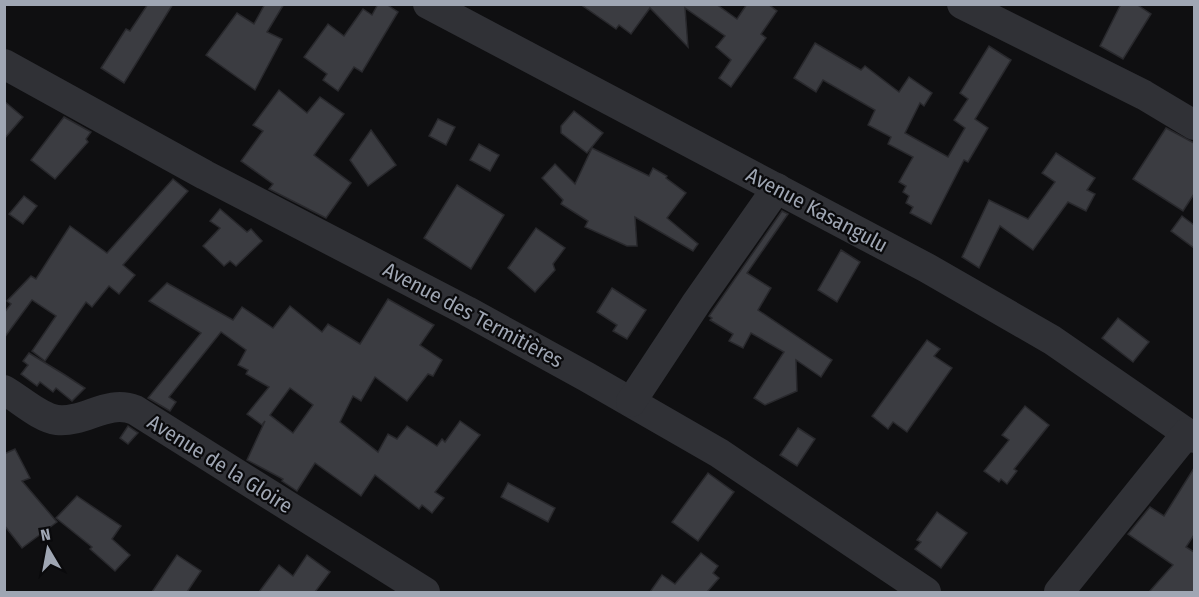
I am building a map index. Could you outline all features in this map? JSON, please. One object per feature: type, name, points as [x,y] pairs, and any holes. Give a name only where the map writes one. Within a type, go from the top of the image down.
[{"type":"street","name":"Avenue Kasangulu","points":[[428,4],[927,268],[1052,340],[1191,435]]},
{"type":"street","points":[[962,4],[1144,95],[1194,125]]},
{"type":"street","name":"Avenue des Termitières","points":[[4,64],[205,175],[467,310],[631,402],[794,501],[926,592]]},
{"type":"street","points":[[631,402],[697,302],[777,188]]},
{"type":"street","name":"Avenue de la Gloire","points":[[4,390],[55,420],[66,420],[113,406],[135,411],[424,592]]},
{"type":"street","points":[[1059,592],[1191,435]]},
{"type":"building","points":[[148,4],[173,4],[124,83],[101,68],[126,29],[130,31]]},
{"type":"building","points":[[265,4],[284,4],[267,32],[282,39],[255,90],[206,55],[237,13],[254,24]]},
{"type":"building","points":[[378,4],[386,4],[398,12],[362,72],[354,67],[338,91],[323,80],[327,74],[304,57],[328,24],[344,36],[363,9],[372,15]]},
{"type":"building","points":[[580,4],[716,4],[737,19],[747,4],[768,4],[777,11],[761,34],[766,38],[731,87],[719,78],[731,60],[716,47],[725,36],[685,8],[688,47],[650,8],[631,34],[619,25],[616,29]]},
{"type":"building","points":[[1121,4],[1136,4],[1151,14],[1123,59],[1100,46]]},
{"type":"building","points":[[815,43],[861,70],[865,66],[899,92],[909,77],[932,93],[924,106],[920,103],[905,133],[948,157],[965,128],[954,120],[968,99],[960,93],[989,46],[1011,60],[975,119],[988,128],[968,162],[964,160],[931,224],[910,213],[913,207],[906,203],[909,196],[903,192],[906,186],[899,182],[913,157],[888,144],[891,137],[868,125],[875,110],[823,80],[816,92],[794,78]]},
{"type":"building","points":[[279,90],[307,113],[320,97],[344,114],[314,155],[351,183],[326,218],[269,189],[273,184],[241,161],[263,131],[253,125]]},
{"type":"building","points":[[4,101],[23,117],[4,139]]},
{"type":"building","points":[[574,111],[603,133],[587,153],[561,133],[561,126]]},
{"type":"building","points":[[64,117],[91,132],[86,139],[88,142],[55,179],[31,160]]},
{"type":"building","points":[[438,119],[455,127],[446,145],[429,136]]},
{"type":"building","points":[[1166,128],[1194,143],[1194,194],[1183,211],[1133,179]]},
{"type":"building","points":[[371,130],[396,165],[368,186],[350,160]]},
{"type":"building","points":[[479,144],[499,155],[490,171],[470,160]]},
{"type":"building","points":[[592,148],[649,176],[653,168],[667,176],[666,178],[686,193],[667,218],[698,244],[693,251],[635,217],[637,246],[627,246],[585,227],[588,221],[561,204],[563,200],[542,178],[555,164],[575,184]]},
{"type":"building","points":[[1056,153],[1095,178],[1087,190],[1095,194],[1086,211],[1068,202],[1033,250],[1000,226],[979,268],[962,257],[989,200],[1028,219],[1055,182],[1042,173]]},
{"type":"building","points":[[173,179],[188,191],[123,265],[135,275],[119,294],[109,286],[92,307],[86,302],[45,361],[32,351],[56,316],[32,300],[4,338],[4,313],[11,304],[7,301],[31,276],[36,279],[70,226],[107,253]]},
{"type":"building","points":[[457,185],[504,215],[471,269],[424,238]]},
{"type":"building","points":[[24,196],[37,206],[23,224],[9,214]]},
{"type":"building","points":[[220,209],[247,232],[251,229],[262,241],[236,266],[230,261],[224,266],[203,246],[220,228],[210,221]]},
{"type":"building","points":[[782,211],[788,214],[747,273],[771,288],[758,310],[832,360],[821,377],[796,360],[797,391],[765,405],[754,398],[784,352],[751,333],[743,348],[729,341],[733,334],[710,320],[712,318],[709,316]]},
{"type":"building","points":[[1182,216],[1194,225],[1194,248],[1171,231]]},
{"type":"building","points":[[536,228],[565,248],[553,264],[555,270],[535,292],[508,268]]},
{"type":"building","points":[[841,250],[860,262],[837,302],[818,290]]},
{"type":"building","points":[[167,283],[233,320],[242,307],[273,328],[290,306],[322,332],[328,324],[360,344],[388,299],[434,325],[420,345],[442,360],[433,376],[428,374],[407,401],[375,377],[361,401],[353,396],[340,422],[378,452],[388,434],[397,439],[407,426],[437,446],[442,439],[445,442],[460,421],[480,435],[435,492],[444,498],[432,513],[422,505],[419,509],[375,475],[361,496],[315,463],[297,491],[282,481],[283,479],[247,460],[265,421],[262,425],[247,414],[269,387],[246,374],[248,370],[238,365],[246,350],[221,332],[169,397],[176,402],[170,411],[148,398],[201,333],[149,301]],"holes":[[[290,388],[313,405],[293,433],[270,415]]]},
{"type":"building","points":[[612,288],[646,310],[627,339],[613,331],[617,325],[597,312]]},
{"type":"building","points":[[1118,318],[1149,342],[1133,362],[1102,338]]},
{"type":"building","points":[[927,340],[940,349],[934,356],[952,368],[907,432],[893,422],[888,429],[872,416]]},
{"type":"building","points":[[29,353],[85,388],[72,401],[56,388],[53,392],[40,382],[37,386],[21,374],[28,365],[23,361]]},
{"type":"building","points":[[1025,406],[1049,425],[1014,469],[1017,471],[1007,484],[1001,479],[999,482],[984,471],[1009,440],[1002,435]]},
{"type":"building","points":[[128,426],[138,433],[128,444],[120,438]]},
{"type":"building","points":[[798,428],[815,439],[797,466],[780,455]]},
{"type":"building","points":[[15,449],[30,478],[22,481],[57,522],[22,548],[4,525],[4,454]]},
{"type":"building","points":[[1194,468],[1194,535],[1186,547],[1194,552],[1194,592],[1149,592],[1173,565],[1128,534],[1150,507],[1164,516]]},
{"type":"building","points":[[708,473],[734,492],[698,541],[672,522]]},
{"type":"building","points":[[508,483],[555,508],[548,522],[501,497]]},
{"type":"building","points":[[77,496],[121,526],[112,539],[130,555],[115,571],[90,549],[92,547],[56,518]]},
{"type":"building","points":[[937,512],[967,533],[941,568],[915,549],[921,542],[917,540]]},
{"type":"building","points":[[701,553],[718,566],[713,573],[719,578],[707,592],[650,592],[662,575],[675,584]]},
{"type":"building","points":[[177,555],[201,571],[187,592],[152,592]]},
{"type":"building","points":[[307,555],[330,572],[315,592],[259,592],[279,565],[293,576]]}]
